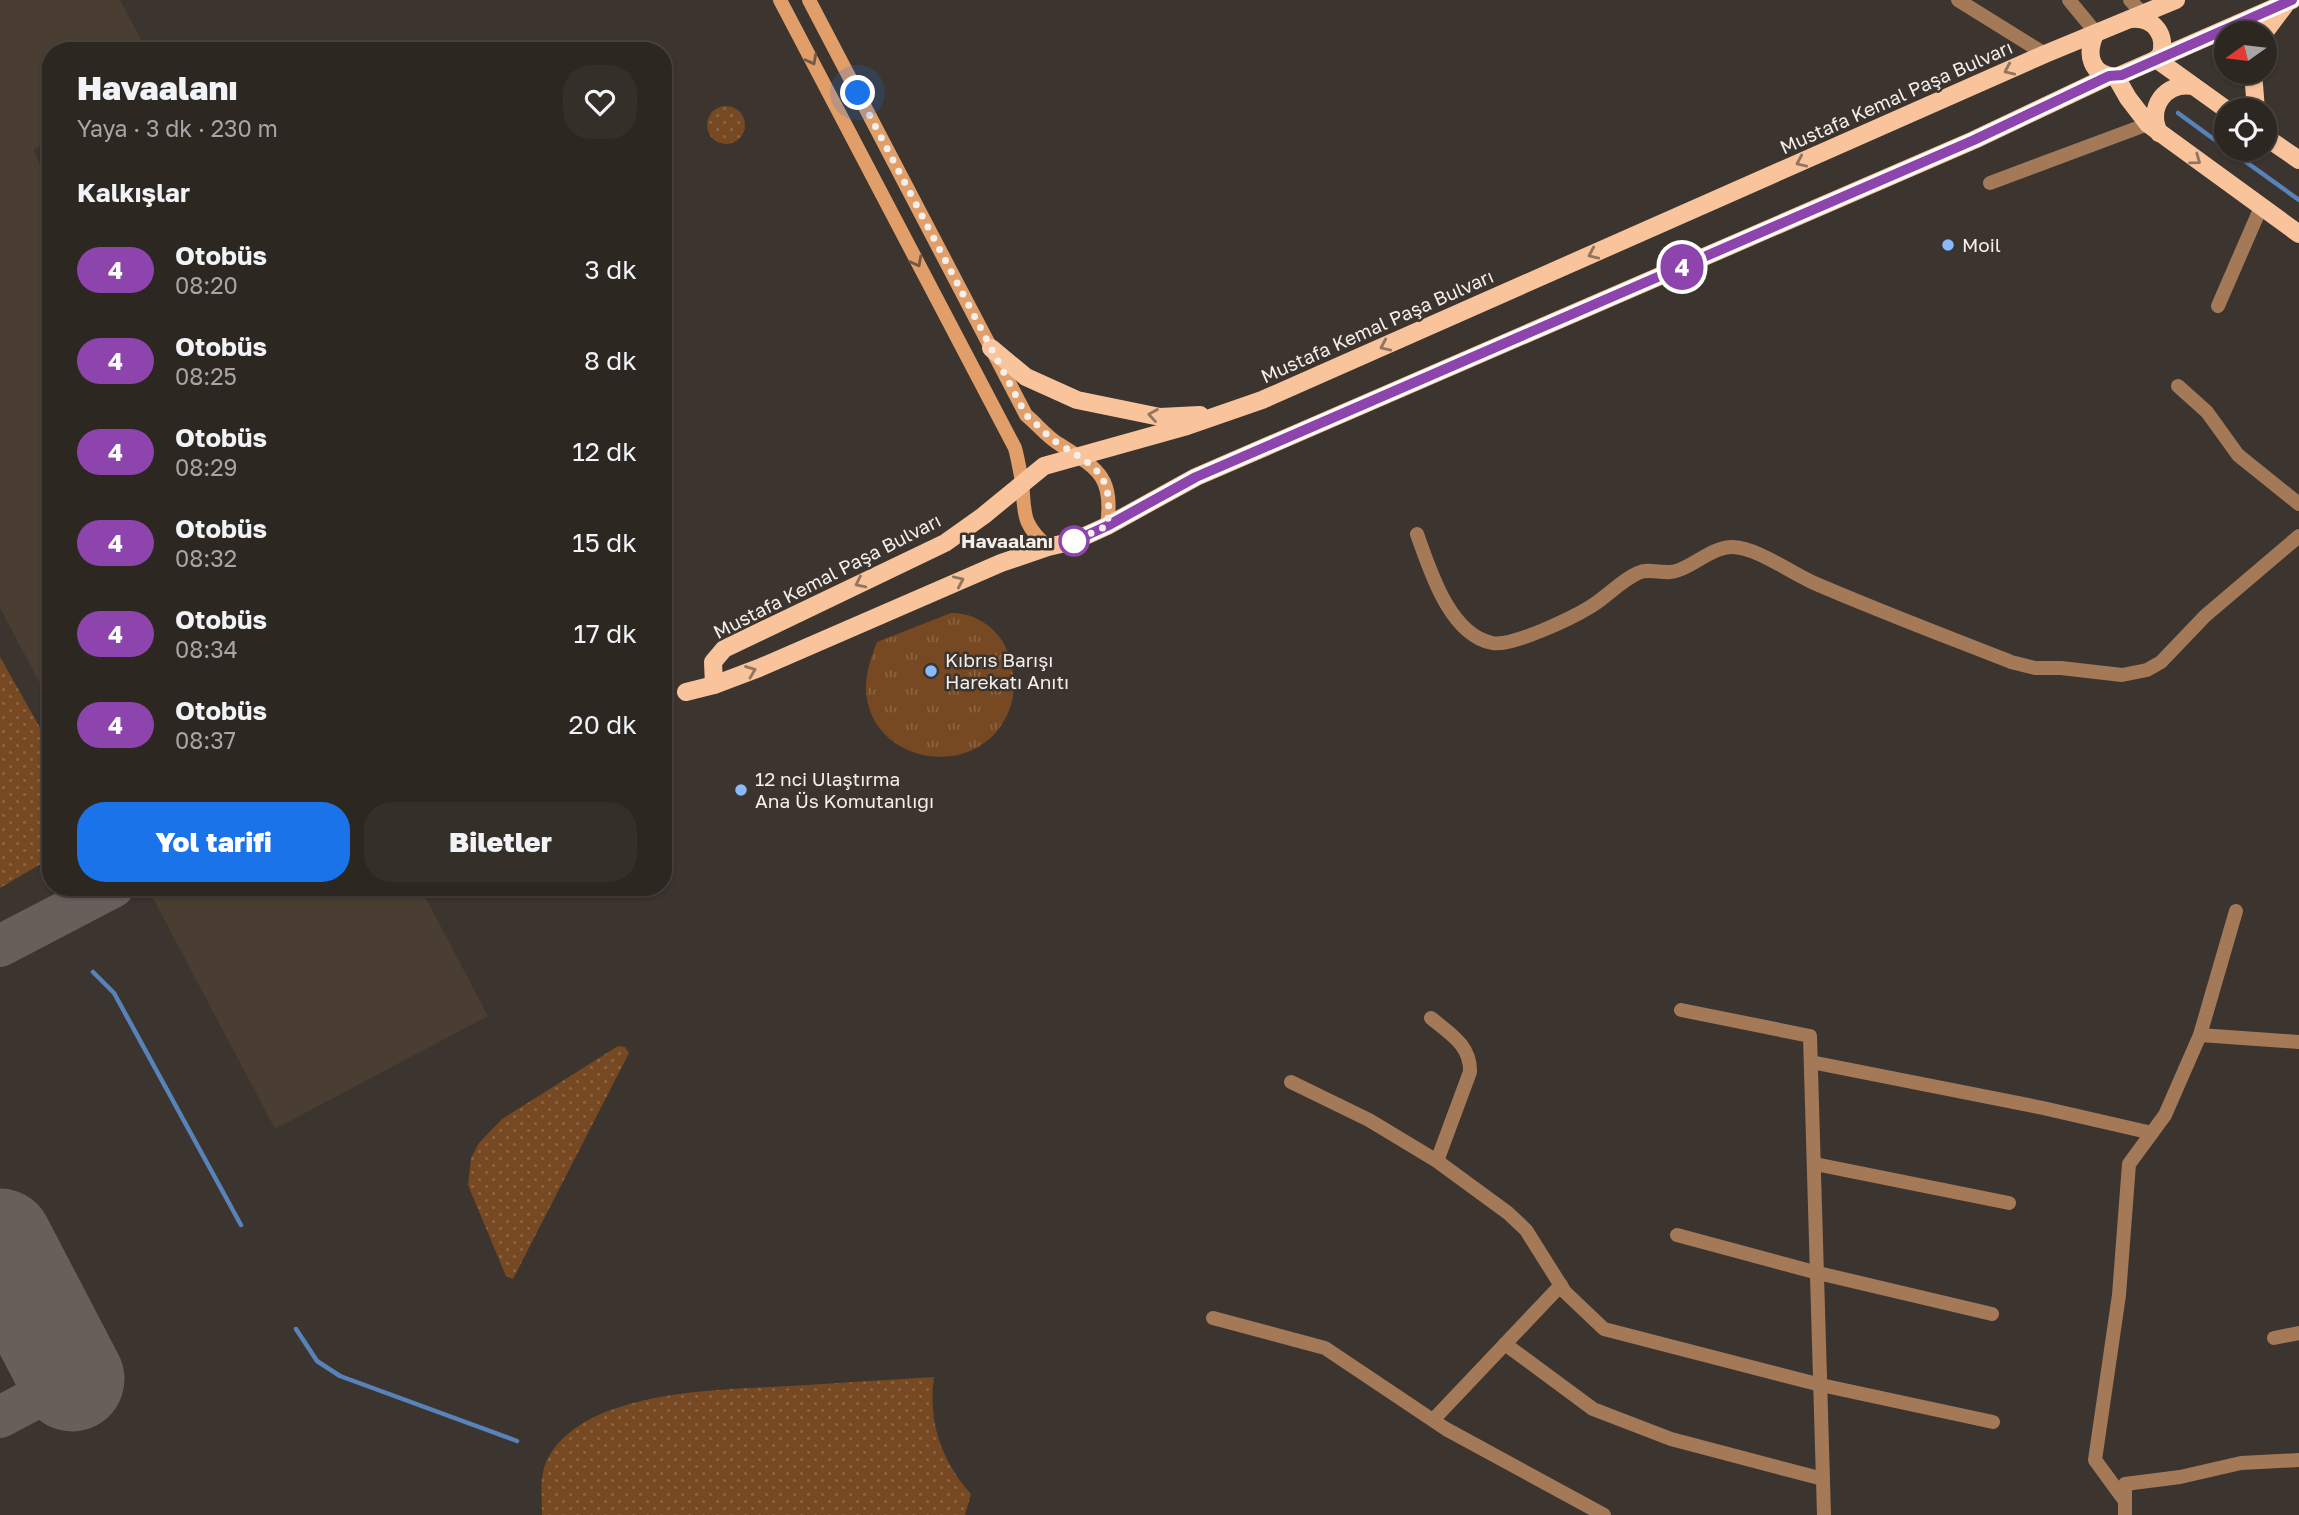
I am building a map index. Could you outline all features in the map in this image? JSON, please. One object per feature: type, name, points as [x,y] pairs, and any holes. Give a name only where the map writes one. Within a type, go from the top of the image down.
[{"type":"main road","points":[[780,0],[1016,448],[1022,484],[1021,502],[1026,519],[1035,536],[1048,547]]},
{"type":"main road","points":[[809,0],[1026,415],[1057,443],[1095,467],[1105,484],[1110,503],[1107,526]]},
{"type":"main road","points":[[2176,0],[2096,34],[2090,46],[2090,59],[2097,70],[2112,76],[2153,128],[2299,234]]},
{"type":"main road","points":[[2271,21],[2291,0]]},
{"type":"main road","points":[[686,692],[759,668],[989,568],[1048,547],[1074,541],[1196,477],[2291,0]]},
{"type":"main road","points":[[2138,16],[2150,21],[2159,30],[2162,45],[2158,58]]},
{"type":"main road","name":"Mustafa Kemal Paşa Bulvarı","points":[[714,685],[713,662],[724,649],[945,543],[1044,466],[1221,415],[1262,400],[2045,54],[2096,34]]},
{"type":"main road","points":[[2158,58],[2214,101]]},
{"type":"main road","points":[[2153,128],[2154,111],[2160,98],[2172,88],[2193,86]]},
{"type":"main road","points":[[2277,144],[2299,160]]},
{"type":"main road","points":[[991,348],[1026,377],[1077,400],[1160,417],[1221,415]]},
{"type":"street","points":[[1958,0],[2045,54]]},
{"type":"street","points":[[2069,0],[2096,34]]},
{"type":"street","points":[[2130,0],[2138,16]]},
{"type":"street","points":[[1990,183],[2153,128]]},
{"type":"street","points":[[2218,306],[2261,207]]},
{"type":"street","points":[[2178,386],[2207,412],[2238,455],[2299,504]]},
{"type":"street","points":[[1418,534],[1433,576],[1454,618],[1474,635],[1493,644],[1535,635],[1591,606],[1642,570],[1662,573],[1678,571],[1729,547],[1744,548],[1812,582],[2011,662],[2035,668],[2122,675],[2139,673],[2161,662],[2205,616],[2299,536]]},
{"type":"street","points":[[2125,1508],[2095,1460],[2119,1295],[2129,1164],[2165,1115],[2200,1035],[2235,911]]},
{"type":"street","points":[[1681,1010],[1810,1036],[1824,1515]]},
{"type":"street","points":[[1431,1018],[1463,1045],[1470,1064],[1470,1072],[1437,1161]]},
{"type":"street","points":[[2200,1035],[2299,1042]]},
{"type":"street","points":[[1811,1062],[2043,1108],[2152,1133]]},
{"type":"street","points":[[1291,1082],[1369,1120],[1437,1161],[1518,1221],[1561,1285],[1577,1305],[1604,1329],[1821,1385],[1993,1422]]},
{"type":"street","points":[[1815,1164],[2009,1203]]},
{"type":"street","points":[[1677,1235],[1818,1273],[1992,1314]]},
{"type":"street","points":[[1433,1420],[1561,1285]]},
{"type":"street","points":[[1213,1318],[1325,1348],[1433,1420],[1604,1515]]},
{"type":"street","points":[[2274,1338],[2299,1333]]},
{"type":"street","points":[[1505,1344],[1593,1409],[1671,1439],[1823,1479]]},
{"type":"street","points":[[2125,1508],[2125,1484],[2180,1477],[2241,1463],[2299,1460]]},
{"type":"shaded area","points":[[0,0],[120,0],[142,42],[42,42],[42,145],[33,150],[42,168],[42,687],[0,608]]},
{"type":"shaded area","points":[[152,896],[425,896],[488,1016],[275,1129]]},
{"type":"green space","points":[[726,106],[739,112],[745,125],[739,138],[726,144],[713,138],[707,125],[713,112]]},
{"type":"green space","points":[[951,613],[976,618],[990,627],[1002,640],[1012,667],[1014,687],[1011,706],[1002,724],[986,742],[965,753],[943,757],[920,754],[900,746],[882,732],[871,712],[866,688],[868,670],[877,642]]},
{"type":"green space","points":[[0,657],[42,731],[42,863],[0,888]]},
{"type":"green space","points":[[618,1046],[625,1047],[629,1053],[513,1279],[506,1276],[468,1185],[471,1158],[479,1143],[502,1119]]},
{"type":"green space","points":[[934,1377],[933,1409],[939,1440],[952,1468],[971,1494],[965,1515],[542,1515],[542,1475],[551,1453],[571,1432],[596,1416],[627,1405],[696,1392]]},
{"type":"waterway","points":[[2178,113],[2214,139]]},
{"type":"waterway","points":[[2245,161],[2299,200]]},
{"type":"waterway","points":[[93,972],[114,993],[241,1225]]},
{"type":"waterway","points":[[296,1329],[317,1361],[340,1376],[517,1441]]},
{"type":"taxiway","points":[[0,946],[96,896]]},
{"type":"taxiway","points":[[0,1417],[72,1379]]},
{"type":"runway","points":[[0,1241],[72,1379]]},
{"type":"bus line","name":"4","points":[[1074,541],[1196,477],[1974,140],[2109,76],[2122,75],[2292,0]]},
{"type":"place","name":"Moil","points":[[1948,245]]},
{"type":"place","name":"Havaalanı","points":[[1074,541]]},
{"type":"place","name":"Kıbrıs Barışı Harekatı Anıtı","points":[[931,671]]},
{"type":"place","name":"12 nci Ulaştırma Ana Üs Komutanlığı","points":[[741,790]]},
{"type":"route","points":[[858,93],[1026,415],[1057,443],[1095,467],[1105,484],[1110,503],[1107,526],[1074,541]]}]
